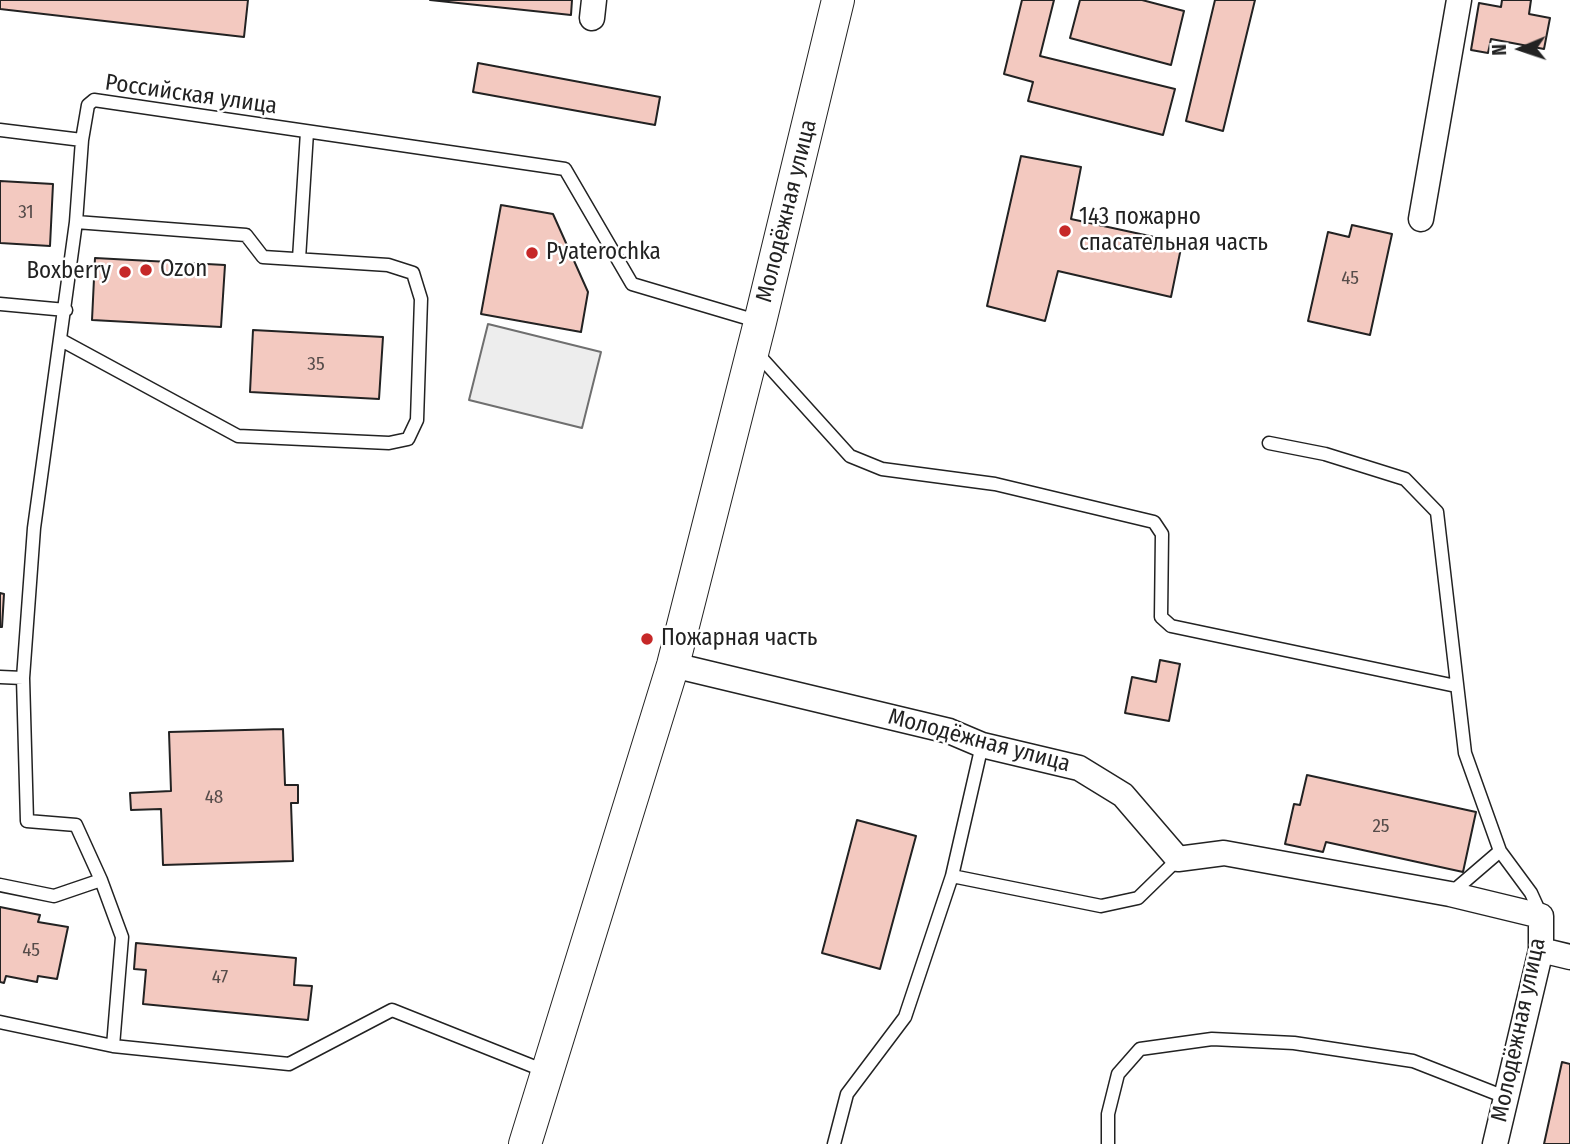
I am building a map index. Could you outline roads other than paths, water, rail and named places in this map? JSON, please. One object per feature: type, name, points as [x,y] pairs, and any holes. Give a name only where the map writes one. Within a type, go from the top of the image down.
[{"type":"street","name":"Молодёжная улица","points":[[525,1144],[673,665],[757,336],[838,0]]},
{"type":"street","points":[[1421,219],[1459,0]]},
{"type":"street","name":"Молодёжная улица","points":[[673,665],[949,731],[982,745],[1079,768],[1123,795],[1178,859],[1224,853],[1450,894],[1541,916],[1541,950],[1495,1144]]},
{"type":"street","points":[[1541,950],[1570,957]]},
{"type":"lane","name":"Российская улица","points":[[101,880],[76,825],[27,821],[23,678],[34,528],[66,310],[82,140],[88,105],[94,100],[565,169],[632,284],[757,336]]},
{"type":"lane","points":[[0,130],[82,140]]},
{"type":"lane","points":[[299,259],[307,132]]},
{"type":"lane","points":[[61,340],[238,436],[389,443],[408,439],[417,420],[421,299],[413,273],[388,265],[263,257],[246,235],[76,222]]},
{"type":"lane","points":[[0,304],[66,310]]},
{"type":"lane","points":[[757,336],[850,456],[882,469],[995,484],[1154,522],[1162,534],[1161,617],[1171,626],[1455,686]]},
{"type":"lane","name":"Молодёжная улица","points":[[1269,443],[1325,454],[1405,479],[1437,512],[1455,686],[1465,753],[1500,852],[1531,893],[1541,916]]},
{"type":"lane","points":[[0,677],[23,678]]},
{"type":"lane","points":[[834,1144],[847,1094],[905,1017],[952,876],[982,745]]},
{"type":"lane","points":[[1450,894],[1500,852]]},
{"type":"lane","points":[[952,876],[1101,906],[1138,898],[1178,859]]},
{"type":"lane","points":[[0,885],[54,896],[101,880],[122,937],[113,1046]]},
{"type":"lane","points":[[0,1022],[113,1046],[289,1064],[392,1010],[547,1072]]},
{"type":"lane","points":[[1108,1144],[1108,1114],[1118,1074],[1140,1049],[1212,1039],[1294,1043],[1413,1061],[1506,1097]]},
{"type":"place","name":"143 пожарно спасательная часть","points":[[1065,231]]},
{"type":"place","name":"Pyaterochka","points":[[532,253]]},
{"type":"place","name":"Ozon","points":[[146,270]]},
{"type":"place","name":"Boxberry","points":[[125,272]]},
{"type":"place","name":"Пожарная часть","points":[[647,639]]}]
